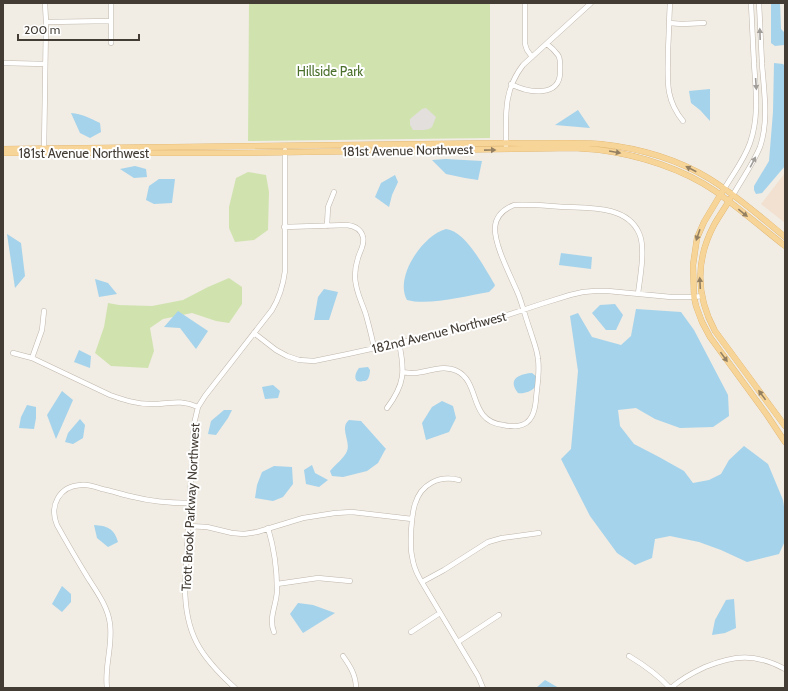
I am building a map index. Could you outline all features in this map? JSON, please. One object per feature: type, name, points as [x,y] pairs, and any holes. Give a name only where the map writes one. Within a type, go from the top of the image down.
[{"type":"main road","name":"181st Avenue Northwest","points":[[3,153],[506,146],[576,143],[600,144],[638,150],[677,162],[704,176],[733,195],[785,237]]},
{"type":"main road","name":"181st Avenue Northwest","points":[[506,146],[600,150],[620,153],[674,169],[700,182],[720,195],[785,246]]},
{"type":"main road","name":"181st Avenue Northwest","points":[[3,149],[285,149]]},
{"type":"main road","points":[[724,189],[704,222],[697,238],[693,265],[694,297],[698,314],[710,337],[785,442]]},
{"type":"main road","points":[[733,195],[715,224],[705,247],[700,272],[702,296],[707,315],[716,331],[785,426]]},
{"type":"street","points":[[44,150],[46,64],[45,3]]},
{"type":"street","points":[[111,3],[111,43]]},
{"type":"street","points":[[525,3],[525,44],[532,57]]},
{"type":"street","points":[[506,146],[507,98],[511,84],[518,71],[591,3]]},
{"type":"street","points":[[670,3],[667,81],[674,107],[684,121]]},
{"type":"street","points":[[724,189],[746,152],[756,123],[757,100],[751,3]]},
{"type":"street","points":[[733,195],[760,146],[764,128],[765,99],[759,3]]},
{"type":"street","points":[[46,22],[111,21]]},
{"type":"street","points":[[669,23],[704,23]]},
{"type":"street","points":[[511,84],[528,90],[541,91],[549,90],[558,84],[560,76],[560,58],[547,44]]},
{"type":"street","points":[[3,63],[46,64]]},
{"type":"street","name":"Trott Brook Parkway Northwest","points":[[235,688],[206,658],[195,640],[185,607],[194,424],[198,407],[205,396],[272,310],[280,296],[284,271],[285,149]]},
{"type":"street","points":[[327,226],[328,207],[334,192]]},
{"type":"street","points":[[403,372],[416,373],[446,368],[456,370],[467,379],[480,412],[493,423],[518,426],[525,424],[533,416],[536,408],[538,362],[536,347],[500,250],[495,228],[497,219],[502,212],[514,205],[599,209],[616,213],[630,221],[636,227],[642,244],[638,294]]},
{"type":"street","points":[[284,227],[353,226],[361,231],[364,239],[355,270],[356,284],[366,315],[374,348]]},
{"type":"street","name":"182nd Avenue Northwest","points":[[254,333],[281,353],[293,359],[314,361],[470,327],[570,295],[589,291],[694,297],[702,296]]},
{"type":"street","points":[[32,358],[42,330],[44,311]]},
{"type":"street","points":[[387,408],[401,384],[403,372],[399,343]]},
{"type":"street","points":[[13,353],[32,358],[110,395],[124,400],[146,404],[182,402],[198,407]]},
{"type":"street","points":[[459,480],[451,478],[436,480],[424,489],[417,499],[412,519],[412,555],[415,568],[422,582],[482,682],[483,688]]},
{"type":"street","points":[[107,688],[106,675],[111,634],[107,612],[57,525],[54,515],[55,505],[59,497],[66,490],[70,487],[81,485],[92,486],[157,502],[189,503]]},
{"type":"street","points":[[188,526],[207,527],[237,534],[250,533],[303,518],[335,513],[356,513],[412,519]]},
{"type":"street","points":[[268,528],[274,556],[277,584],[271,621],[274,632]]},
{"type":"street","points":[[422,582],[488,542],[502,538],[539,533]]},
{"type":"street","points":[[277,584],[318,578],[350,581]]},
{"type":"street","points":[[411,632],[440,613]]},
{"type":"street","points":[[458,642],[499,615]]},
{"type":"street","points":[[342,656],[349,664],[354,675],[356,688]]},
{"type":"street","points":[[629,656],[647,668],[670,688],[686,676],[698,670],[731,658],[744,657],[765,660],[785,668]]},
{"type":"shaded area","points":[[426,108],[436,117],[432,127],[424,130],[413,130],[410,125],[410,119],[422,109]]},
{"type":"shaded area","points":[[785,173],[785,223],[761,204]]},
{"type":"green space","name":"Hillside Park","points":[[249,3],[490,3],[490,138],[248,141]]},
{"type":"green space","points":[[248,172],[266,175],[269,192],[268,230],[254,240],[235,242],[229,228],[229,207],[236,178]]},
{"type":"green space","points":[[229,278],[242,287],[242,304],[229,323],[216,321],[192,313],[163,319],[150,328],[154,351],[148,368],[111,366],[95,353],[104,327],[108,303],[119,305],[152,306],[183,300]]},
{"type":"water","points":[[771,3],[780,3],[781,29],[785,33],[784,45],[775,46],[771,43]]},
{"type":"water","points":[[774,63],[783,64],[785,66],[785,166],[762,193],[756,194],[754,186],[769,161],[773,112]]},
{"type":"water","points":[[710,89],[710,121],[691,103],[689,91]]},
{"type":"water","points":[[578,110],[590,128],[555,125]]},
{"type":"water","points":[[71,113],[82,115],[100,123],[101,132],[90,138],[80,133]]},
{"type":"water","points":[[446,159],[482,161],[478,180],[446,174],[432,160]]},
{"type":"water","points":[[135,166],[146,169],[147,177],[134,178],[120,169]]},
{"type":"water","points":[[395,175],[398,182],[392,195],[389,207],[375,197],[381,183]]},
{"type":"water","points":[[159,179],[175,179],[172,203],[154,204],[146,200],[149,186]]},
{"type":"water","points":[[446,229],[461,236],[468,243],[495,285],[494,287],[489,292],[447,300],[416,302],[407,300],[404,291],[404,280],[413,258],[428,239]]},
{"type":"water","points":[[7,234],[21,243],[25,276],[15,288]]},
{"type":"water","points":[[561,253],[592,257],[591,269],[559,265]]},
{"type":"water","points":[[95,279],[108,283],[117,294],[99,297]]},
{"type":"water","points":[[324,289],[338,292],[329,320],[314,320],[318,297]]},
{"type":"water","points":[[615,304],[623,315],[616,330],[606,330],[592,313],[600,305]]},
{"type":"water","points":[[636,309],[681,312],[694,330],[728,395],[729,416],[713,427],[680,428],[655,419],[636,408],[618,410],[620,426],[634,444],[684,471],[693,483],[709,480],[721,474],[729,460],[744,446],[768,464],[783,500],[785,513],[785,541],[779,554],[747,562],[699,542],[670,536],[655,539],[652,558],[635,565],[617,553],[590,516],[561,459],[571,449],[578,371],[570,316],[578,313],[592,337],[621,345],[631,336]]},
{"type":"water","points":[[178,311],[208,331],[196,349],[180,328],[164,327]]},
{"type":"water","points":[[79,350],[91,356],[90,368],[74,362]]},
{"type":"water","points":[[368,367],[370,370],[368,379],[360,382],[357,381],[355,376],[357,370],[359,368]]},
{"type":"water","points":[[532,373],[537,377],[535,387],[527,392],[518,393],[514,384],[516,378]]},
{"type":"water","points":[[273,385],[280,391],[278,398],[265,399],[262,387]]},
{"type":"water","points":[[62,391],[73,400],[56,439],[47,415]]},
{"type":"water","points":[[442,401],[453,406],[456,418],[449,432],[426,440],[422,423],[432,407]]},
{"type":"water","points":[[27,405],[36,407],[34,429],[19,428],[21,417]]},
{"type":"water","points":[[224,410],[232,410],[216,435],[208,434],[211,421]]},
{"type":"water","points":[[80,419],[85,425],[83,438],[73,444],[65,442],[68,433]]},
{"type":"water","points":[[349,420],[361,421],[386,449],[378,463],[367,471],[343,477],[332,476],[330,471],[342,459],[347,451],[348,443],[345,427]]},
{"type":"water","points":[[312,465],[315,473],[328,480],[319,487],[306,484],[304,470]]},
{"type":"water","points":[[274,466],[292,467],[293,484],[283,497],[273,501],[255,498],[257,485],[262,472]]},
{"type":"water","points":[[94,525],[106,527],[112,531],[118,542],[108,547],[97,538]]},
{"type":"water","points":[[62,586],[71,594],[71,602],[62,612],[52,604]]},
{"type":"water","points":[[734,599],[736,628],[725,633],[712,635],[715,620],[726,600]]},
{"type":"water","points":[[298,603],[313,605],[335,613],[303,633],[290,614]]},
{"type":"water","points":[[545,680],[559,688],[536,688]]}]
